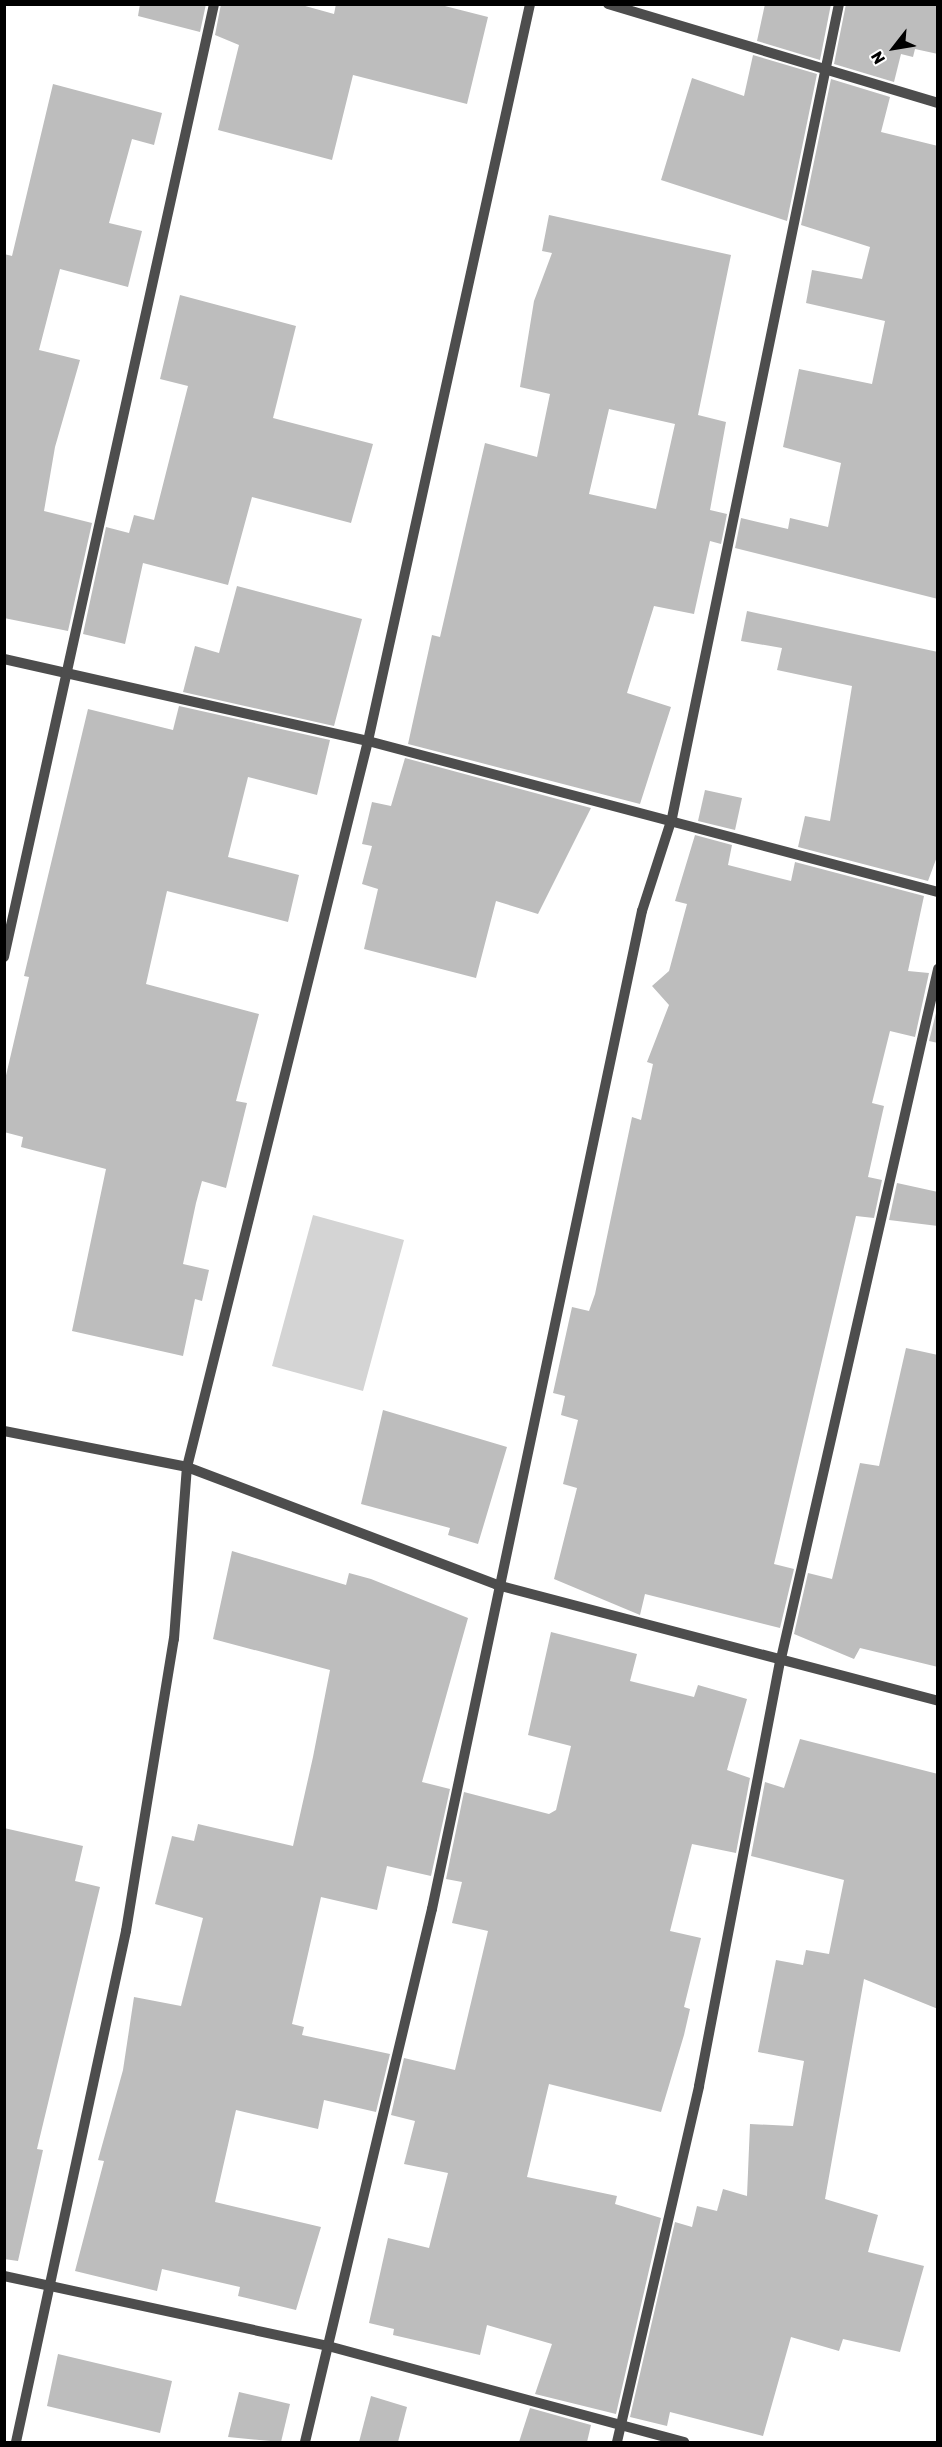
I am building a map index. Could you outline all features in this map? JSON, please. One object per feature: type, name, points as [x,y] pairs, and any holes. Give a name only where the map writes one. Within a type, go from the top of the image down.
[{"type":"street","points":[[4,957],[214,4]]},
{"type":"street","points":[[16,2442],[126,1931],[174,1639],[187,1467],[368,741],[530,4]]},
{"type":"street","points":[[608,4],[938,103]]},
{"type":"street","points":[[304,2442],[432,1909],[497,1585],[642,911],[672,818],[839,4]]},
{"type":"street","points":[[4,659],[368,741],[672,818],[938,892]]},
{"type":"street","points":[[617,2442],[699,2086],[780,1663],[938,969]]},
{"type":"street","points":[[4,1431],[187,1467],[497,1585],[780,1663],[938,1701]]},
{"type":"street","points":[[4,2276],[50,2288],[328,2346],[684,2442]]},
{"type":"shaded area","points":[[313,1215],[404,1240],[363,1391],[272,1366]]},
{"type":"building","points":[[140,4],[206,4],[200,32],[138,16]]},
{"type":"building","points":[[221,4],[298,4],[334,14],[336,4],[437,4],[488,17],[467,104],[353,75],[332,160],[218,130],[239,45],[215,35]]},
{"type":"building","points":[[765,4],[831,4],[820,60],[757,41]]},
{"type":"building","points":[[846,4],[938,4],[938,54],[915,49],[913,57],[901,54],[894,82],[834,64]]},
{"type":"building","points":[[753,55],[817,74],[787,221],[661,180],[692,78],[744,96]]},
{"type":"building","points":[[831,79],[890,97],[881,132],[938,146],[938,599],[735,548],[741,518],[788,529],[790,518],[828,527],[841,463],[783,447],[799,369],[872,384],[885,321],[806,303],[812,270],[862,279],[870,247],[801,225]]},
{"type":"building","points":[[53,84],[162,113],[154,145],[132,139],[109,223],[142,231],[128,287],[60,269],[39,350],[80,360],[55,447],[44,511],[92,523],[68,631],[4,618],[4,254],[12,256]]},
{"type":"building","points":[[549,215],[731,255],[698,415],[726,422],[710,510],[727,514],[721,544],[710,541],[694,614],[654,606],[627,693],[671,707],[640,804],[408,744],[432,635],[440,637],[485,443],[537,457],[550,394],[520,387],[534,301],[552,253],[542,251]],"holes":[[[609,409],[675,424],[656,509],[589,494]]]},
{"type":"building","points":[[180,295],[296,326],[273,418],[373,444],[351,523],[252,497],[228,585],[143,563],[125,644],[83,634],[106,527],[129,533],[134,515],[154,520],[188,386],[160,379]]},
{"type":"building","points":[[237,586],[362,619],[334,726],[183,692],[195,646],[219,653]]},
{"type":"building","points":[[747,611],[938,652],[938,854],[928,881],[798,847],[805,816],[830,821],[852,686],[777,670],[782,648],[741,641]]},
{"type":"building","points":[[179,706],[330,740],[317,795],[248,777],[228,857],[299,875],[288,922],[167,891],[146,984],[259,1014],[236,1101],[247,1103],[226,1188],[202,1181],[196,1203],[183,1264],[209,1270],[202,1301],[195,1299],[183,1356],[72,1331],[106,1169],[21,1147],[23,1137],[4,1132],[4,1084],[29,977],[24,976],[88,709],[173,730]]},
{"type":"building","points":[[405,758],[591,808],[538,914],[496,901],[476,978],[364,949],[378,889],[362,884],[372,846],[362,844],[372,802],[391,806]]},
{"type":"building","points":[[705,790],[742,798],[735,830],[698,821]]},
{"type":"building","points":[[695,835],[732,845],[728,865],[791,881],[795,862],[924,896],[908,971],[929,973],[915,1037],[890,1031],[872,1103],[884,1106],[868,1177],[882,1180],[874,1218],[856,1216],[774,1564],[794,1569],[780,1628],[645,1594],[640,1615],[554,1579],[577,1488],[563,1484],[578,1420],[561,1415],[565,1396],[553,1393],[572,1307],[589,1311],[595,1294],[632,1117],[641,1120],[653,1064],[647,1062],[669,1005],[652,986],[669,971],[687,904],[675,901]]},
{"type":"building","points":[[938,1005],[938,1043],[929,1041]]},
{"type":"building","points":[[897,1183],[938,1192],[938,1226],[889,1220]]},
{"type":"building","points":[[906,1348],[938,1355],[938,1667],[860,1648],[854,1659],[794,1634],[808,1573],[832,1579],[860,1463],[879,1466]]},
{"type":"building","points":[[383,1410],[507,1447],[478,1544],[448,1535],[450,1528],[361,1504]]},
{"type":"building","points":[[232,1551],[346,1585],[349,1573],[371,1579],[468,1618],[422,1782],[450,1789],[431,1876],[387,1866],[377,1910],[321,1897],[292,2024],[304,2027],[302,2035],[390,2054],[376,2112],[324,2100],[318,2129],[236,2110],[215,2202],[321,2227],[296,2310],[238,2296],[240,2287],[162,2269],[157,2291],[75,2271],[104,2161],[98,2160],[123,2070],[134,1997],[181,2006],[203,1918],[155,1904],[172,1836],[194,1841],[198,1824],[293,1846],[313,1757],[330,1670],[213,1639]]},
{"type":"building","points":[[551,1632],[637,1654],[630,1681],[694,1697],[698,1685],[747,1699],[727,1770],[750,1778],[736,1853],[692,1844],[670,1931],[701,1938],[684,2007],[690,2009],[661,2112],[549,2084],[527,2177],[617,2196],[615,2204],[661,2218],[616,2414],[535,2394],[552,2344],[487,2325],[480,2355],[393,2335],[394,2329],[369,2323],[388,2238],[429,2248],[448,2173],[404,2164],[415,2121],[391,2115],[404,2058],[455,2070],[488,1931],[452,1923],[462,1882],[446,1879],[464,1792],[549,1814],[556,1810],[571,1746],[528,1735]]},
{"type":"building","points":[[800,1739],[938,1774],[938,2009],[864,1979],[825,2199],[878,2215],[868,2252],[924,2266],[900,2352],[843,2339],[839,2351],[791,2337],[763,2436],[670,2412],[667,2426],[630,2417],[675,2222],[692,2227],[697,2206],[717,2211],[723,2189],[747,2196],[750,2124],[793,2126],[804,2061],[758,2052],[776,1960],[803,1965],[806,1950],[829,1954],[844,1880],[751,1856],[765,1782],[784,1788]]},
{"type":"building","points":[[4,1828],[83,1846],[75,1881],[100,1887],[37,2149],[43,2150],[18,2261],[4,2259]]},
{"type":"building","points":[[58,2354],[172,2381],[160,2433],[47,2406]]},
{"type":"building","points":[[239,2392],[290,2404],[281,2442],[228,2437]]},
{"type":"building","points":[[371,2396],[407,2407],[398,2442],[359,2442]]},
{"type":"building","points":[[530,2408],[591,2425],[587,2442],[519,2442]]}]
